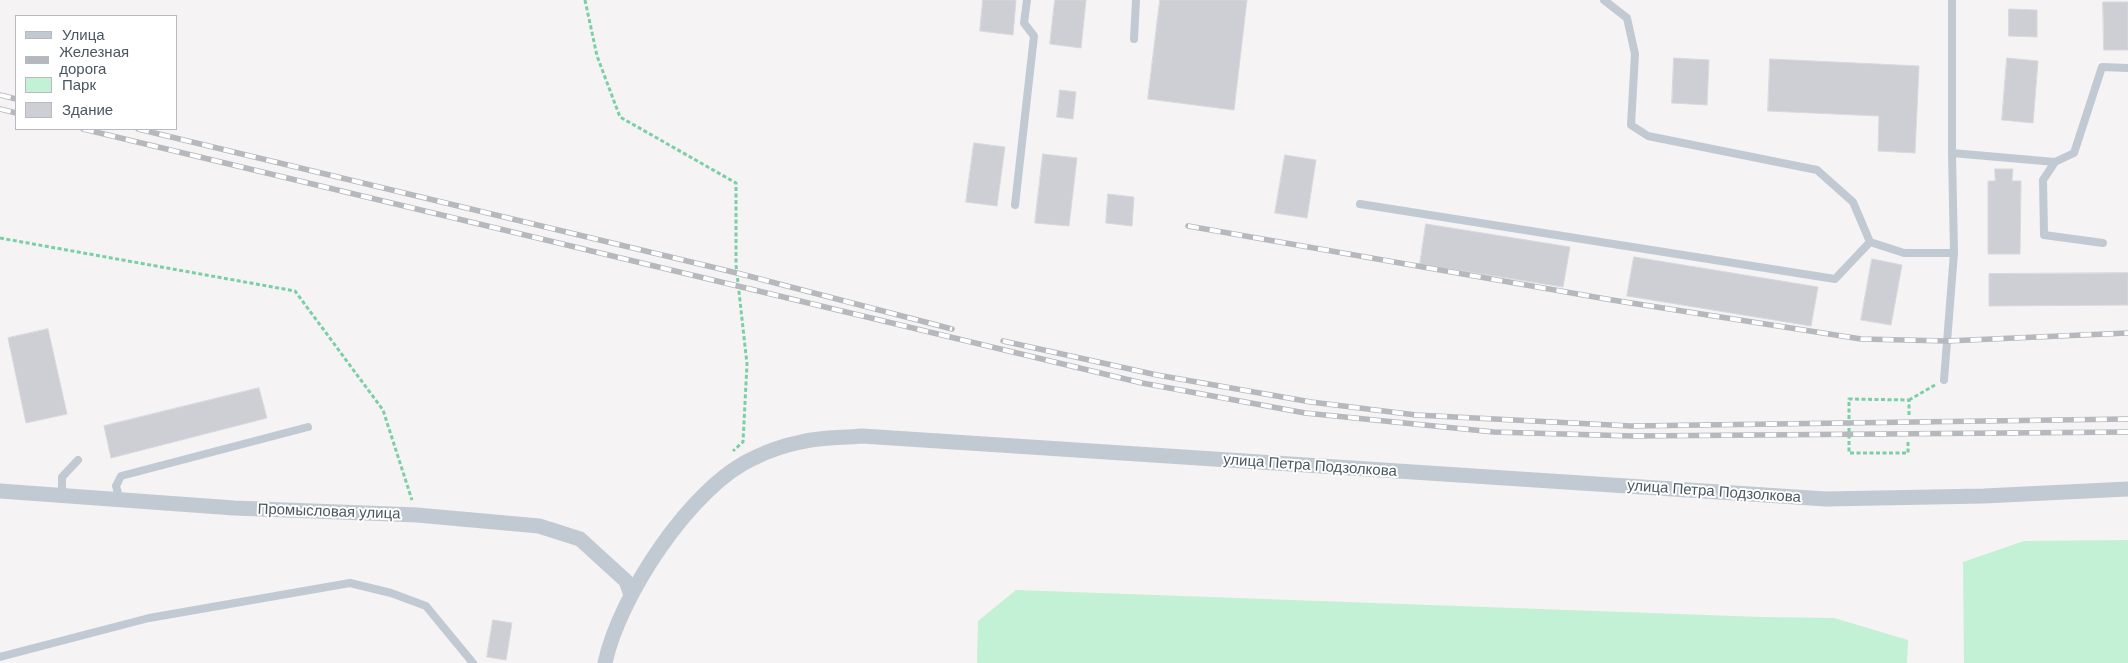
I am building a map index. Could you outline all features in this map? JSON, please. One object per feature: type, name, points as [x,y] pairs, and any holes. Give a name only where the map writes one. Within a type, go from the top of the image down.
[{"type":"street","name":"улица Петра Подзолкова","points":[[605,663],[617,625],[631,595],[669,534],[709,490],[734,469],[754,458],[802,442],[862,436],[1826,499],[1984,496],[2128,489]]},
{"type":"street","name":"Промысловая улица","points":[[0,491],[234,508],[417,515],[538,526],[580,539],[626,581],[631,595]]},
{"type":"lane","points":[[1015,205],[1034,36],[1024,23],[1027,0]]},
{"type":"lane","points":[[1134,39],[1136,0]]},
{"type":"lane","points":[[1604,0],[1626,18],[1635,54],[1631,125],[1648,136],[1817,170],[1854,202],[1870,242]]},
{"type":"lane","points":[[1944,380],[1954,253],[1952,0]]},
{"type":"lane","points":[[1952,153],[2055,162],[2074,153],[2102,67],[2128,68]]},
{"type":"lane","points":[[2055,162],[2044,180],[2044,235],[2103,243]]},
{"type":"lane","points":[[1360,204],[1835,279],[1870,242]]},
{"type":"lane","points":[[1870,242],[1904,253],[1954,253]]},
{"type":"lane","points":[[120,500],[116,486],[121,476],[308,427]]},
{"type":"lane","points":[[62,496],[62,478],[78,460]]},
{"type":"lane","points":[[0,657],[149,618],[350,583],[392,593],[426,606],[473,663]]},
{"type":"path","points":[[585,0],[597,56],[620,117],[736,183],[736,265],[747,364],[743,442]]},
{"type":"path","points":[[0,238],[295,291],[383,410],[417,515]]},
{"type":"path","points":[[1908,442],[1908,453],[1849,453],[1849,400],[1909,400],[1944,380]]},
{"type":"path","points":[[1909,400],[1909,415]]},
{"type":"green space","points":[[2128,540],[2128,663],[1964,663],[1963,562],[2024,541]]},
{"type":"green space","points":[[1016,590],[1834,618],[1908,640],[1907,663],[977,663],[978,621]]},
{"type":"building","points":[[983,0],[1016,0],[1013,35],[980,31]]},
{"type":"building","points":[[1055,0],[1086,0],[1081,48],[1050,44]]},
{"type":"building","points":[[1160,0],[1247,0],[1234,110],[1148,99]]},
{"type":"building","points":[[2103,2],[2128,2],[2128,50],[2104,50]]},
{"type":"building","points":[[2009,9],[2037,10],[2037,37],[2009,36]]},
{"type":"building","points":[[1674,58],[1709,60],[1707,105],[1672,103]]},
{"type":"building","points":[[2007,58],[2038,61],[2033,123],[2002,120]]},
{"type":"building","points":[[1770,59],[1919,66],[1915,153],[1878,151],[1879,116],[1768,111]]},
{"type":"building","points":[[1060,90],[1076,92],[1073,119],[1057,117]]},
{"type":"building","points":[[974,143],[1005,147],[997,206],[966,202]]},
{"type":"building","points":[[1043,154],[1077,158],[1069,226],[1035,223]]},
{"type":"building","points":[[1285,155],[1316,160],[1307,218],[1275,213]]},
{"type":"building","points":[[1995,169],[2013,169],[2012,181],[2021,181],[2020,254],[1988,254],[1988,181],[1995,181]]},
{"type":"building","points":[[1108,194],[1134,197],[1132,226],[1106,223]]},
{"type":"building","points":[[1426,224],[1570,247],[1563,287],[1420,264]]},
{"type":"building","points":[[1634,257],[1818,287],[1811,326],[1627,296]]},
{"type":"building","points":[[1872,259],[1902,265],[1891,325],[1861,320]]},
{"type":"building","points":[[2128,273],[2128,305],[1989,306],[1989,274]]},
{"type":"building","points":[[48,329],[67,414],[26,423],[8,338]]},
{"type":"building","points":[[259,388],[267,418],[111,458],[104,426]]},
{"type":"building","points":[[493,620],[512,623],[506,660],[487,657]]},
{"type":"railway","points":[[0,95],[15,99]]},
{"type":"railway","points":[[0,109],[15,113]]},
{"type":"railway","points":[[87,130],[1142,383],[1305,413],[1494,432],[1633,436],[2128,432]]},
{"type":"railway","points":[[142,130],[737,273],[952,329]]},
{"type":"railway","points":[[1188,226],[1612,300],[1861,339],[1947,341],[2128,333]]},
{"type":"railway","points":[[1003,341],[1157,375],[1311,402],[1416,415],[1631,426],[2128,419]]}]
